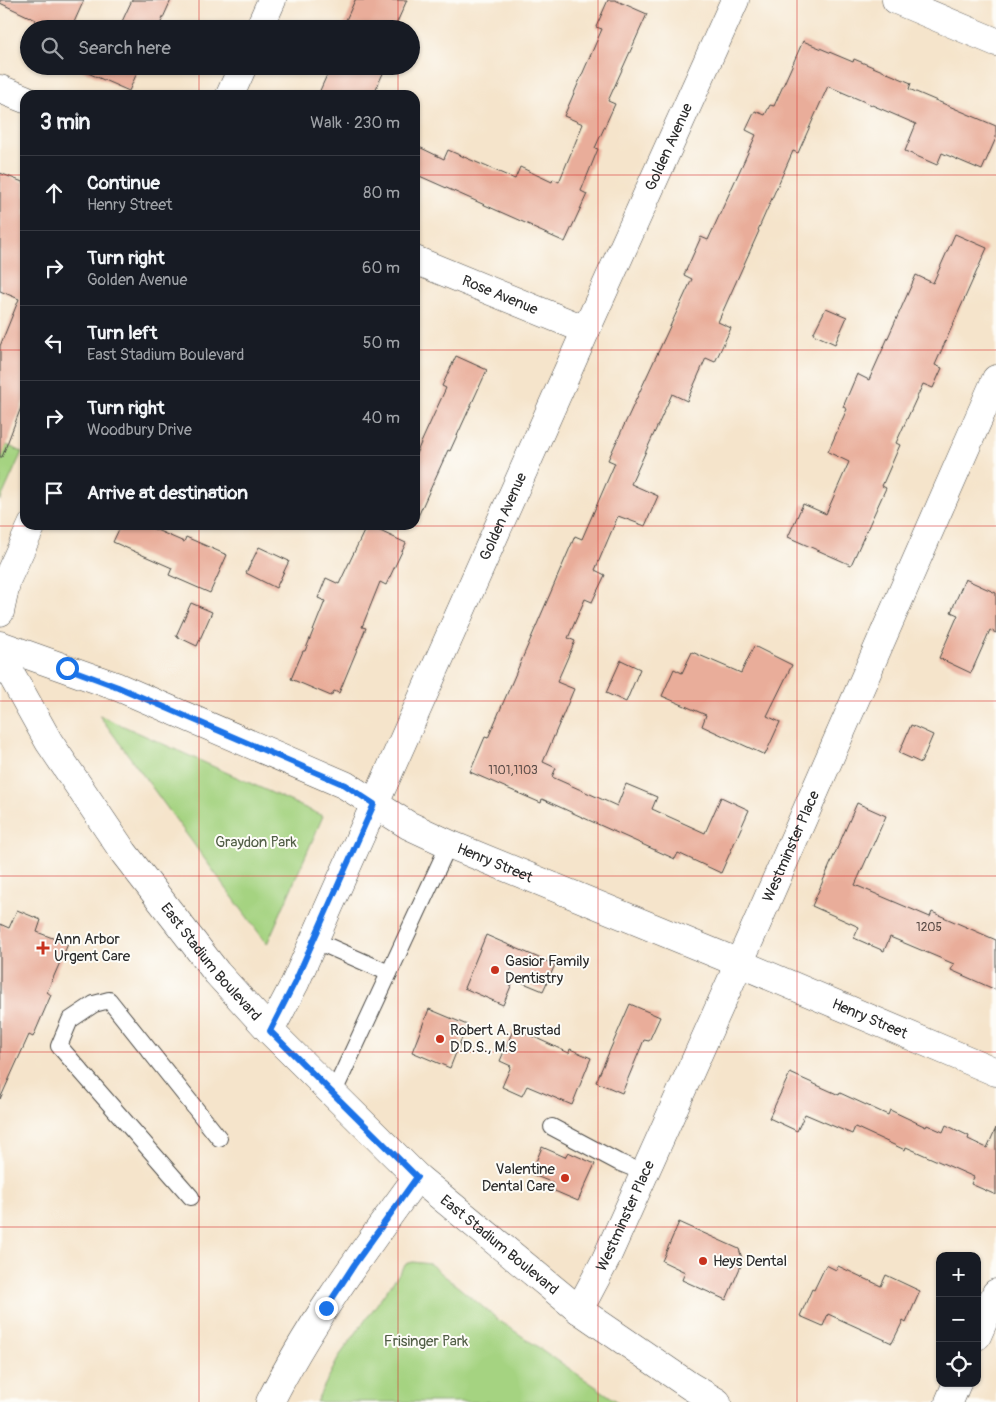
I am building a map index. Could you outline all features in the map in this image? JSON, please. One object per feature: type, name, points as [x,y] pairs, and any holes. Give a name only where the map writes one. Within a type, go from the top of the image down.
[{"type":"street","points":[[264,20],[272,0]]},
{"type":"street","name":"Golden Avenue","points":[[270,1031],[314,940],[735,0]]},
{"type":"street","points":[[896,0],[996,42]]},
{"type":"street","points":[[232,90],[238,75]]},
{"type":"street","points":[[0,88],[20,97]]},
{"type":"street","name":"Rose Avenue","points":[[420,262],[586,330]]},
{"type":"street","name":"Westminster Place","points":[[579,1310],[605,1261],[645,1173],[995,384]]},
{"type":"street","points":[[0,612],[7,579],[30,530]]},
{"type":"street","name":"Henry Street","points":[[0,645],[118,687],[345,785],[408,825],[449,844],[739,963],[996,1072]]},
{"type":"street","name":"East Stadium Boulevard","points":[[0,654],[49,742],[124,853],[218,973],[270,1031],[417,1177],[579,1310],[690,1386],[717,1402]]},
{"type":"street","points":[[270,1402],[292,1363],[354,1265],[417,1177]]},
{"type":"street","points":[[981,1327],[996,1293]]},
{"type":"street","points":[[949,1402],[955,1387]]},
{"type":"lane","points":[[332,1094],[449,844]]},
{"type":"lane","points":[[314,940],[389,973]]},
{"type":"lane","points":[[190,1197],[59,1046],[70,1020],[94,1004],[110,1000],[219,1138]]},
{"type":"lane","points":[[552,1127],[618,1162],[645,1173]]},
{"type":"green space","points":[[0,442],[20,451],[20,456],[0,501]]},
{"type":"green space","name":"Graydon Park","points":[[99,715],[323,816],[267,944]]},
{"type":"green space","name":"Frisinger Park","points":[[413,1262],[430,1264],[500,1321],[618,1402],[316,1402],[340,1355],[406,1264]]},
{"type":"building","points":[[0,0],[84,0],[75,20],[36,20],[0,3]]},
{"type":"building","points":[[132,0],[171,0],[162,20],[123,20]]},
{"type":"building","points":[[355,0],[407,0],[398,20],[346,20]]},
{"type":"building","points":[[608,0],[615,0],[647,14],[608,101],[615,104],[595,148],[598,149],[581,191],[587,194],[565,242],[420,176],[420,147],[444,159],[448,150],[515,179],[520,167],[552,182],[553,179],[559,182],[583,124],[564,116],[602,29],[596,27]]},
{"type":"building","points":[[803,41],[853,62],[854,59],[911,83],[909,89],[996,126],[996,138],[982,170],[942,153],[937,165],[905,151],[916,124],[828,86],[798,153],[793,151],[718,322],[731,328],[715,362],[706,358],[687,401],[672,394],[631,484],[658,496],[645,526],[618,516],[595,570],[605,575],[592,602],[585,599],[568,638],[575,641],[557,682],[574,689],[543,762],[556,768],[552,777],[617,806],[626,784],[657,797],[652,809],[705,833],[721,797],[749,810],[721,873],[678,853],[675,859],[542,799],[541,803],[470,772],[485,737],[488,738],[575,536],[582,539],[615,463],[608,460],[692,279],[684,275],[701,237],[708,240],[756,135],[746,130],[755,111],[765,115],[770,105],[774,106]]},
{"type":"building","points":[[93,75],[136,75],[129,90]]},
{"type":"building","points":[[327,75],[382,75],[375,90],[320,90]]},
{"type":"building","points":[[0,173],[20,181],[20,410],[2,457],[0,457],[0,346],[19,299],[0,291]]},
{"type":"building","points":[[955,234],[987,248],[935,365],[942,368],[933,388],[923,384],[896,443],[900,445],[882,486],[886,488],[851,565],[788,537],[803,504],[826,514],[849,462],[828,452],[847,409],[843,407],[857,374],[869,380],[916,275],[933,283]]},
{"type":"building","points":[[826,308],[847,317],[835,344],[813,334]]},
{"type":"building","points":[[456,356],[487,370],[420,512],[420,445],[446,388],[442,386]]},
{"type":"building","points":[[119,530],[156,530],[184,542],[186,537],[227,555],[210,593],[169,575],[172,568],[113,542]]},
{"type":"building","points":[[365,530],[378,530],[406,543],[386,585],[380,582],[362,627],[366,628],[339,693],[334,691],[331,696],[291,679],[303,651],[305,651],[325,601],[318,598],[326,578],[339,584]]},
{"type":"building","points":[[259,547],[289,561],[276,588],[246,573]]},
{"type":"building","points":[[965,579],[996,593],[996,633],[990,630],[971,673],[939,658],[958,615],[951,612]]},
{"type":"building","points":[[191,603],[212,612],[197,646],[176,636]]},
{"type":"building","points":[[754,646],[792,665],[767,716],[780,722],[765,755],[702,726],[706,715],[662,696],[674,669],[682,673],[692,652],[741,673]]},
{"type":"building","points":[[621,660],[640,669],[626,702],[606,693]]},
{"type":"building","points":[[911,725],[933,735],[921,763],[899,753]]},
{"type":"building","points":[[857,803],[886,816],[855,885],[930,917],[932,912],[996,940],[996,990],[951,970],[954,964],[890,937],[884,951],[854,938],[859,927],[812,906]]},
{"type":"building","points":[[17,910],[41,920],[37,932],[68,944],[47,992],[51,995],[33,1037],[29,1035],[0,1099],[0,924],[9,928]]},
{"type":"building","name":"Gasior Family Dentistry","points":[[486,935],[555,965],[543,991],[514,979],[503,1005],[464,988]]},
{"type":"building","points":[[630,1004],[660,1017],[649,1041],[644,1040],[622,1093],[596,1082]]},
{"type":"building","name":"Robert A. Brustad D.D.S., M.S","points":[[429,1009],[467,1025],[450,1068],[412,1052]]},
{"type":"building","points":[[514,1028],[569,1053],[570,1049],[591,1058],[572,1105],[527,1086],[522,1096],[502,1087],[511,1066],[500,1061]]},
{"type":"building","points":[[790,1073],[888,1115],[890,1110],[926,1127],[927,1125],[943,1132],[946,1125],[969,1136],[968,1139],[987,1148],[996,1128],[996,1195],[971,1184],[974,1177],[906,1147],[905,1150],[855,1127],[852,1134],[805,1114],[797,1131],[769,1118]]},
{"type":"building","name":"Valentine Dental Care","points":[[542,1147],[565,1157],[568,1152],[595,1164],[578,1201],[550,1189],[553,1183],[531,1174]]},
{"type":"building","name":"Heys Dental","points":[[679,1222],[739,1249],[743,1261],[726,1300],[682,1280],[685,1272],[662,1261]]},
{"type":"building","points":[[826,1265],[836,1270],[838,1266],[881,1286],[886,1275],[920,1291],[906,1323],[903,1321],[892,1343],[828,1314],[823,1326],[800,1316],[812,1289],[814,1290]]},
{"type":"place","name":"Ann Arbor Urgent Care","points":[[43,948]]},
{"type":"place","name":"Gasior Family Dentistry","points":[[495,970]]},
{"type":"place","name":"Robert A. Brustad D.D.S., M.S","points":[[440,1039]]},
{"type":"place","name":"Valentine Dental Care","points":[[565,1178]]},
{"type":"place","name":"Heys Dental","points":[[703,1261]]},
{"type":"route","points":[[67,668],[118,687],[345,785],[374,804],[295,982],[270,1031],[417,1177],[354,1265],[326,1308]]}]
